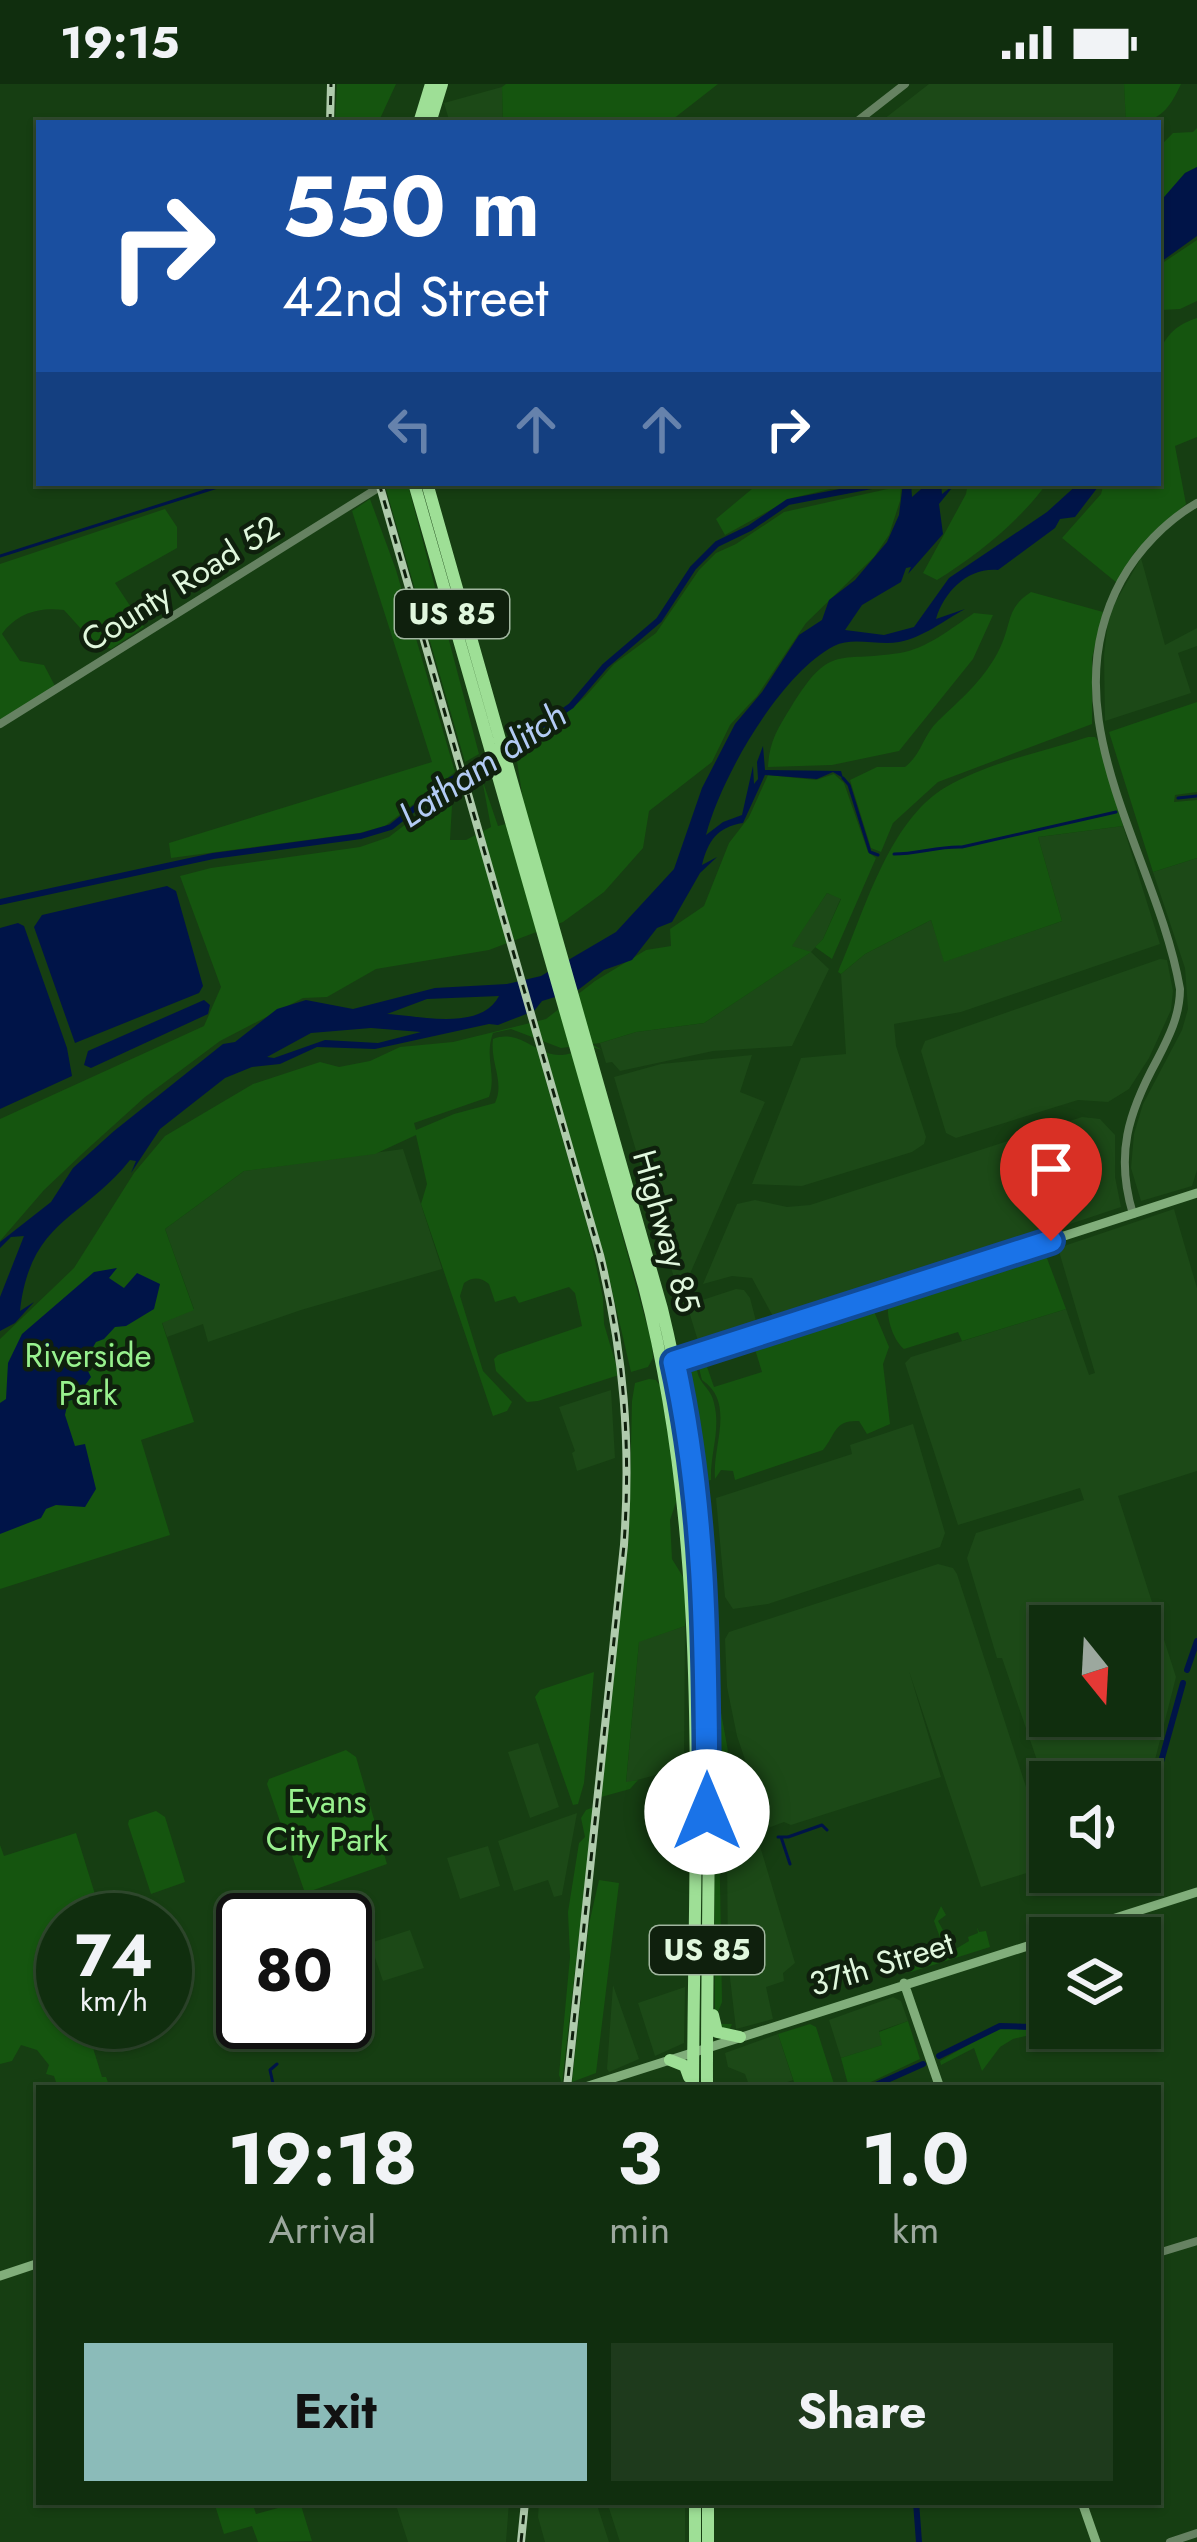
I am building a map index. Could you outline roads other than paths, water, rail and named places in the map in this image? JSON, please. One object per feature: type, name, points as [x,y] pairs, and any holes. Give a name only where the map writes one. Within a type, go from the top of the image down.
[{"type":"highway","points":[[430,120],[431,84]]},
{"type":"highway","points":[[421,120],[442,84]]},
{"type":"highway","name":"Highway 85","points":[[415,486],[495,742]]},
{"type":"highway","name":"Highway 85","points":[[428,486],[669,1364],[695,1477],[706,1603],[707,1973],[692,2085]]},
{"type":"highway","name":"Highway 85","points":[[669,1364],[692,1605],[700,2050],[706,2085]]},
{"type":"highway","points":[[707,1973],[717,2032],[740,2037]]},
{"type":"highway","points":[[670,2060],[688,2068],[691,2085]]},
{"type":"highway","points":[[694,2505],[695,2542]]},
{"type":"highway","points":[[708,2505],[709,2542]]},
{"type":"main road","points":[[669,1364],[1197,1193]]},
{"type":"main road","name":"37th Street","points":[[591,2085],[1197,1892]]},
{"type":"main road","points":[[904,1983],[939,2085]]},
{"type":"main road","points":[[0,2276],[36,2264]]},
{"type":"main road","points":[[1083,2505],[1096,2542]]},
{"type":"street","points":[[859,120],[905,84]]},
{"type":"street","name":"County Road 52","points":[[0,724],[381,486]]},
{"type":"street","points":[[1133,1214],[1123,1170],[1125,1135],[1132,1108],[1169,1035],[1180,1000],[1174,961],[1114,781],[1095,706],[1095,666],[1115,592],[1140,553],[1197,503]]},
{"type":"street","points":[[1161,2252],[1197,2241]]},
{"type":"street","points":[[1170,2542],[1197,2533]]},
{"type":"waterway","points":[[0,556],[221,486]]},
{"type":"waterway","name":"Latham ditch","points":[[505,750],[571,706],[605,666],[659,620],[693,568],[717,544],[788,502],[871,486]]},
{"type":"waterway","name":"Latham ditch","points":[[0,902],[213,856],[361,836],[391,827],[449,781],[493,756]]},
{"type":"waterway","points":[[843,778],[870,852],[878,855]]},
{"type":"waterway","points":[[1178,798],[1197,796]]},
{"type":"waterway","points":[[894,854],[962,847],[1116,812]]},
{"type":"waterway","points":[[1187,1670],[1197,1641]]},
{"type":"waterway","points":[[1161,1762],[1183,1683]]},
{"type":"waterway","points":[[778,1837],[822,1825],[827,1830]]},
{"type":"waterway","points":[[781,1837],[790,1864]]},
{"type":"waterway","points":[[939,2056],[1000,2026],[1029,2027]]},
{"type":"waterway","points":[[273,2085],[270,2070],[277,2064]]},
{"type":"waterway","points":[[876,2085],[923,2064]]},
{"type":"waterway","points":[[916,2505],[919,2542]]},
{"type":"railway","points":[[330,120],[331,84]]},
{"type":"railway","points":[[380,486],[600,1255],[620,1364],[627,1470],[624,1545],[567,2085]]},
{"type":"railway","points":[[521,2542],[525,2505]]},
{"type":"park label","name":"Riverside Park","points":[[88,1374]]},
{"type":"park label","name":"Evans City Park","points":[[327,1820]]}]
